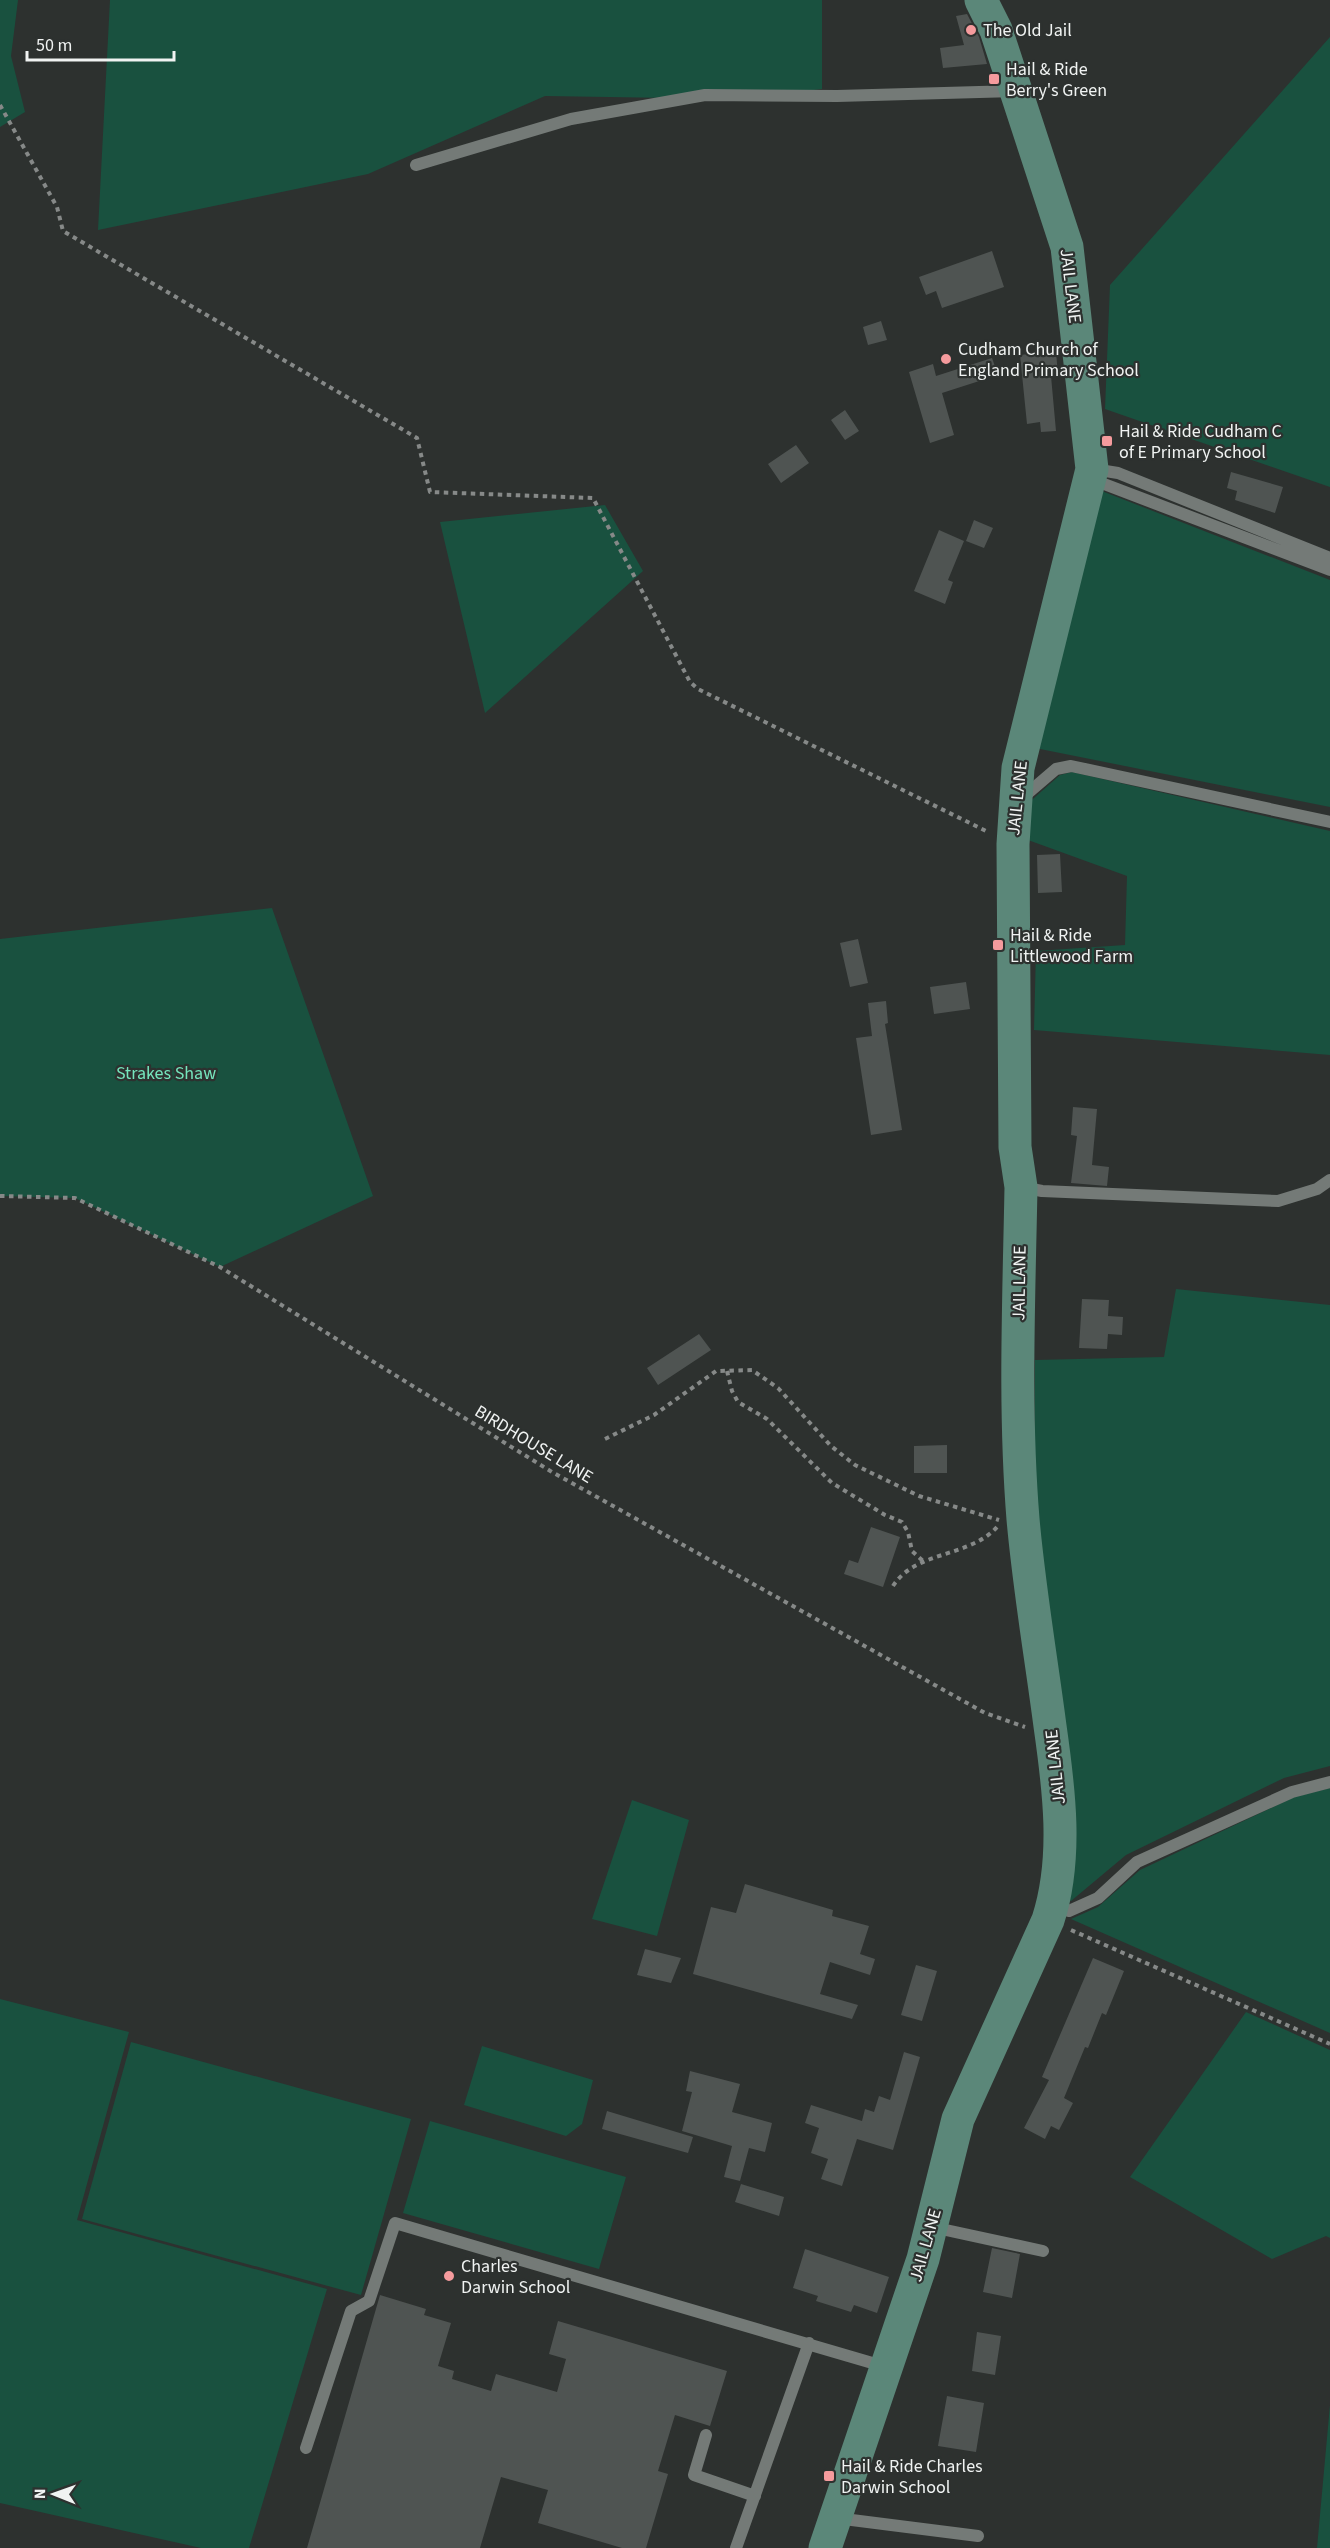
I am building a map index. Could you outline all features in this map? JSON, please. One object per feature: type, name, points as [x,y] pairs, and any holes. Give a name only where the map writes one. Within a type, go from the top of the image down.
[{"type":"street","name":"JAIL LANE","points":[[830,2533],[887,2367],[931,2226],[958,2119],[1050,1913],[1059,1850],[1060,1794],[1024,1520],[1019,1444],[1021,1187],[1015,1147],[1012,844],[1018,768],[1090,474],[1067,247],[996,30],[981,0]]},
{"type":"lane","points":[[416,165],[571,119],[705,95],[837,96],[1016,91]]},
{"type":"lane","points":[[1090,474],[1118,473],[1330,558]]},
{"type":"lane","points":[[1090,474],[1330,570]]},
{"type":"lane","points":[[1016,803],[1056,769],[1071,766],[1330,822]]},
{"type":"lane","points":[[1021,1187],[1042,1191],[1278,1201],[1317,1189],[1330,1180]]},
{"type":"lane","points":[[1050,1913],[1069,1911],[1098,1898],[1137,1862],[1292,1792],[1330,1782]]},
{"type":"lane","points":[[306,2448],[351,2311],[369,2301],[396,2223],[887,2367]]},
{"type":"lane","points":[[931,2226],[1043,2251]]},
{"type":"lane","points":[[736,2548],[809,2343]]},
{"type":"lane","points":[[706,2435],[694,2475],[755,2496]]},
{"type":"lane","points":[[830,2533],[978,2536]]},
{"type":"path","points":[[0,105],[57,207],[63,231],[417,438],[430,492],[593,498],[690,682],[698,689],[1012,844]]},
{"type":"path","name":"BIRDHOUSE LANE","points":[[0,1196],[75,1198],[220,1268],[552,1472],[985,1713],[1052,1736]]},
{"type":"path","points":[[605,1439],[654,1415],[716,1371],[752,1370],[778,1388],[831,1446],[855,1465],[919,1496],[1003,1521],[994,1532],[974,1544],[924,1562],[900,1574],[892,1586]]},
{"type":"path","points":[[727,1371],[732,1391],[738,1402],[767,1419],[832,1483],[867,1505],[902,1521],[909,1532],[912,1551],[924,1562]]},
{"type":"path","points":[[1050,1913],[1330,2044]]},
{"type":"green space","points":[[0,0],[18,0],[11,56],[25,112],[0,127]]},
{"type":"green space","points":[[110,0],[822,0],[822,89],[735,99],[545,96],[368,174],[98,230]]},
{"type":"green space","points":[[1330,37],[1330,487],[1105,409],[1110,285]]},
{"type":"green space","points":[[1094,488],[1330,580],[1330,807],[1030,747]]},
{"type":"green space","points":[[605,505],[643,571],[485,713],[440,522]]},
{"type":"green space","points":[[1072,772],[1330,831],[1330,1055],[1034,1030],[1036,951],[1125,945],[1127,876],[1028,840],[1025,806],[1060,775]]},
{"type":"green space","name":"Strakes Shaw","points":[[272,908],[373,1196],[220,1267],[75,1198],[0,1196],[0,939]]},
{"type":"green space","points":[[1176,1289],[1330,1305],[1330,1766],[1284,1778],[1126,1855],[1071,1901],[1063,1897],[1034,1513],[1035,1360],[1164,1357]]},
{"type":"green space","points":[[1330,1788],[1330,2033],[1071,1919],[1098,1907],[1140,1870],[1294,1797]]},
{"type":"green space","points":[[632,1800],[689,1820],[657,1936],[592,1919]]},
{"type":"green space","points":[[0,1999],[129,2032],[77,2220],[327,2289],[249,2548],[201,2548],[0,2503]]},
{"type":"green space","points":[[1246,2012],[1330,2050],[1330,2238],[1326,2236],[1272,2259],[1130,2177]]},
{"type":"green space","points":[[131,2042],[411,2119],[361,2295],[82,2219]]},
{"type":"green space","points":[[482,2046],[593,2080],[582,2124],[566,2136],[464,2105]]},
{"type":"green space","points":[[430,2121],[626,2177],[599,2269],[403,2213]]},
{"type":"green space","points":[[1330,2405],[1330,2548],[1317,2548]]},
{"type":"building","name":"The Old Jail","points":[[967,14],[979,37],[987,64],[943,68],[940,48],[964,45],[956,16]]},
{"type":"building","points":[[992,251],[1004,287],[942,308],[936,291],[926,295],[919,277]]},
{"type":"building","points":[[881,321],[887,340],[868,345],[863,327]]},
{"type":"building","points":[[1056,351],[1058,376],[1051,376],[1056,431],[1041,432],[1040,422],[1027,424],[1020,355]]},
{"type":"building","points":[[992,358],[998,375],[942,393],[954,435],[930,443],[909,372],[933,364],[936,376]]},
{"type":"building","points":[[845,410],[859,431],[845,440],[831,420]]},
{"type":"building","points":[[796,445],[809,463],[781,483],[768,464]]},
{"type":"building","points":[[1231,472],[1283,487],[1275,513],[1235,500],[1237,491],[1227,488]]},
{"type":"building","points":[[974,520],[993,528],[984,548],[966,541]]},
{"type":"building","points":[[939,530],[964,541],[948,580],[953,582],[945,604],[914,591]]},
{"type":"building","points":[[1060,854],[1062,892],[1038,893],[1037,855]]},
{"type":"building","points":[[858,939],[868,983],[850,987],[840,943]]},
{"type":"building","points":[[966,982],[970,1009],[934,1014],[930,987]]},
{"type":"building","points":[[886,1001],[888,1023],[885,1024],[902,1130],[871,1135],[856,1038],[872,1036],[868,1003]]},
{"type":"building","points":[[1073,1107],[1097,1109],[1092,1165],[1109,1167],[1107,1186],[1071,1183],[1077,1136],[1071,1135]]},
{"type":"building","points":[[1082,1299],[1109,1300],[1108,1316],[1123,1317],[1122,1335],[1108,1334],[1107,1349],[1079,1348]]},
{"type":"building","points":[[699,1334],[711,1350],[658,1385],[647,1368]]},
{"type":"building","points":[[947,1445],[947,1473],[914,1473],[914,1446]]},
{"type":"building","points":[[871,1527],[900,1537],[883,1587],[844,1574],[849,1560],[858,1563]]},
{"type":"building","points":[[745,1884],[833,1910],[832,1916],[869,1926],[860,1954],[875,1959],[870,1975],[830,1962],[820,1994],[858,2005],[852,2019],[693,1974],[711,1907],[736,1913]]},
{"type":"building","points":[[645,1949],[681,1958],[671,1983],[637,1975]]},
{"type":"building","points":[[1093,1958],[1124,1971],[1106,2015],[1102,2013],[1088,2048],[1085,2047],[1064,2098],[1073,2103],[1059,2130],[1051,2126],[1045,2139],[1024,2128],[1049,2080],[1042,2077]]},
{"type":"building","points":[[916,1965],[937,1971],[922,2021],[901,2015]]},
{"type":"building","points":[[904,2052],[920,2057],[893,2150],[857,2139],[842,2186],[821,2179],[828,2159],[811,2153],[819,2128],[805,2123],[811,2105],[862,2121],[865,2109],[874,2112],[879,2096],[890,2100]]},
{"type":"building","points":[[690,2071],[740,2084],[732,2112],[772,2123],[765,2152],[749,2148],[740,2181],[724,2177],[732,2146],[682,2131],[692,2092],[686,2091]]},
{"type":"building","points":[[607,2111],[693,2137],[688,2153],[602,2129]]},
{"type":"building","points":[[741,2184],[784,2197],[779,2216],[735,2202]]},
{"type":"building","points":[[992,2248],[1020,2254],[1012,2298],[983,2292]]},
{"type":"building","points":[[805,2249],[889,2277],[877,2313],[854,2305],[851,2312],[816,2301],[818,2296],[793,2288]]},
{"type":"building","points":[[380,2295],[426,2309],[424,2315],[451,2323],[438,2366],[454,2371],[452,2379],[491,2391],[496,2374],[557,2392],[566,2359],[549,2354],[558,2321],[727,2371],[710,2426],[675,2415],[658,2471],[668,2474],[646,2548],[622,2548],[538,2523],[548,2490],[501,2477],[480,2548],[307,2548]]},
{"type":"building","points":[[977,2332],[1001,2336],[995,2375],[972,2371]]},
{"type":"building","points":[[947,2396],[984,2403],[976,2452],[938,2446]]},
{"type":"place","name":"The Old Jail","points":[[971,30]]},
{"type":"place","name":"Hail & Ride Berry's Green","points":[[994,79]]},
{"type":"place","name":"Cudham Church of England Primary School","points":[[946,359]]},
{"type":"place","name":"Hail & Ride Cudham C of E Primary School","points":[[1107,441]]},
{"type":"place","name":"Hail & Ride Littlewood Farm","points":[[998,945]]},
{"type":"place","name":"Charles Darwin School","points":[[449,2276]]},
{"type":"place","name":"Hail & Ride Charles Darwin School","points":[[829,2476]]}]
